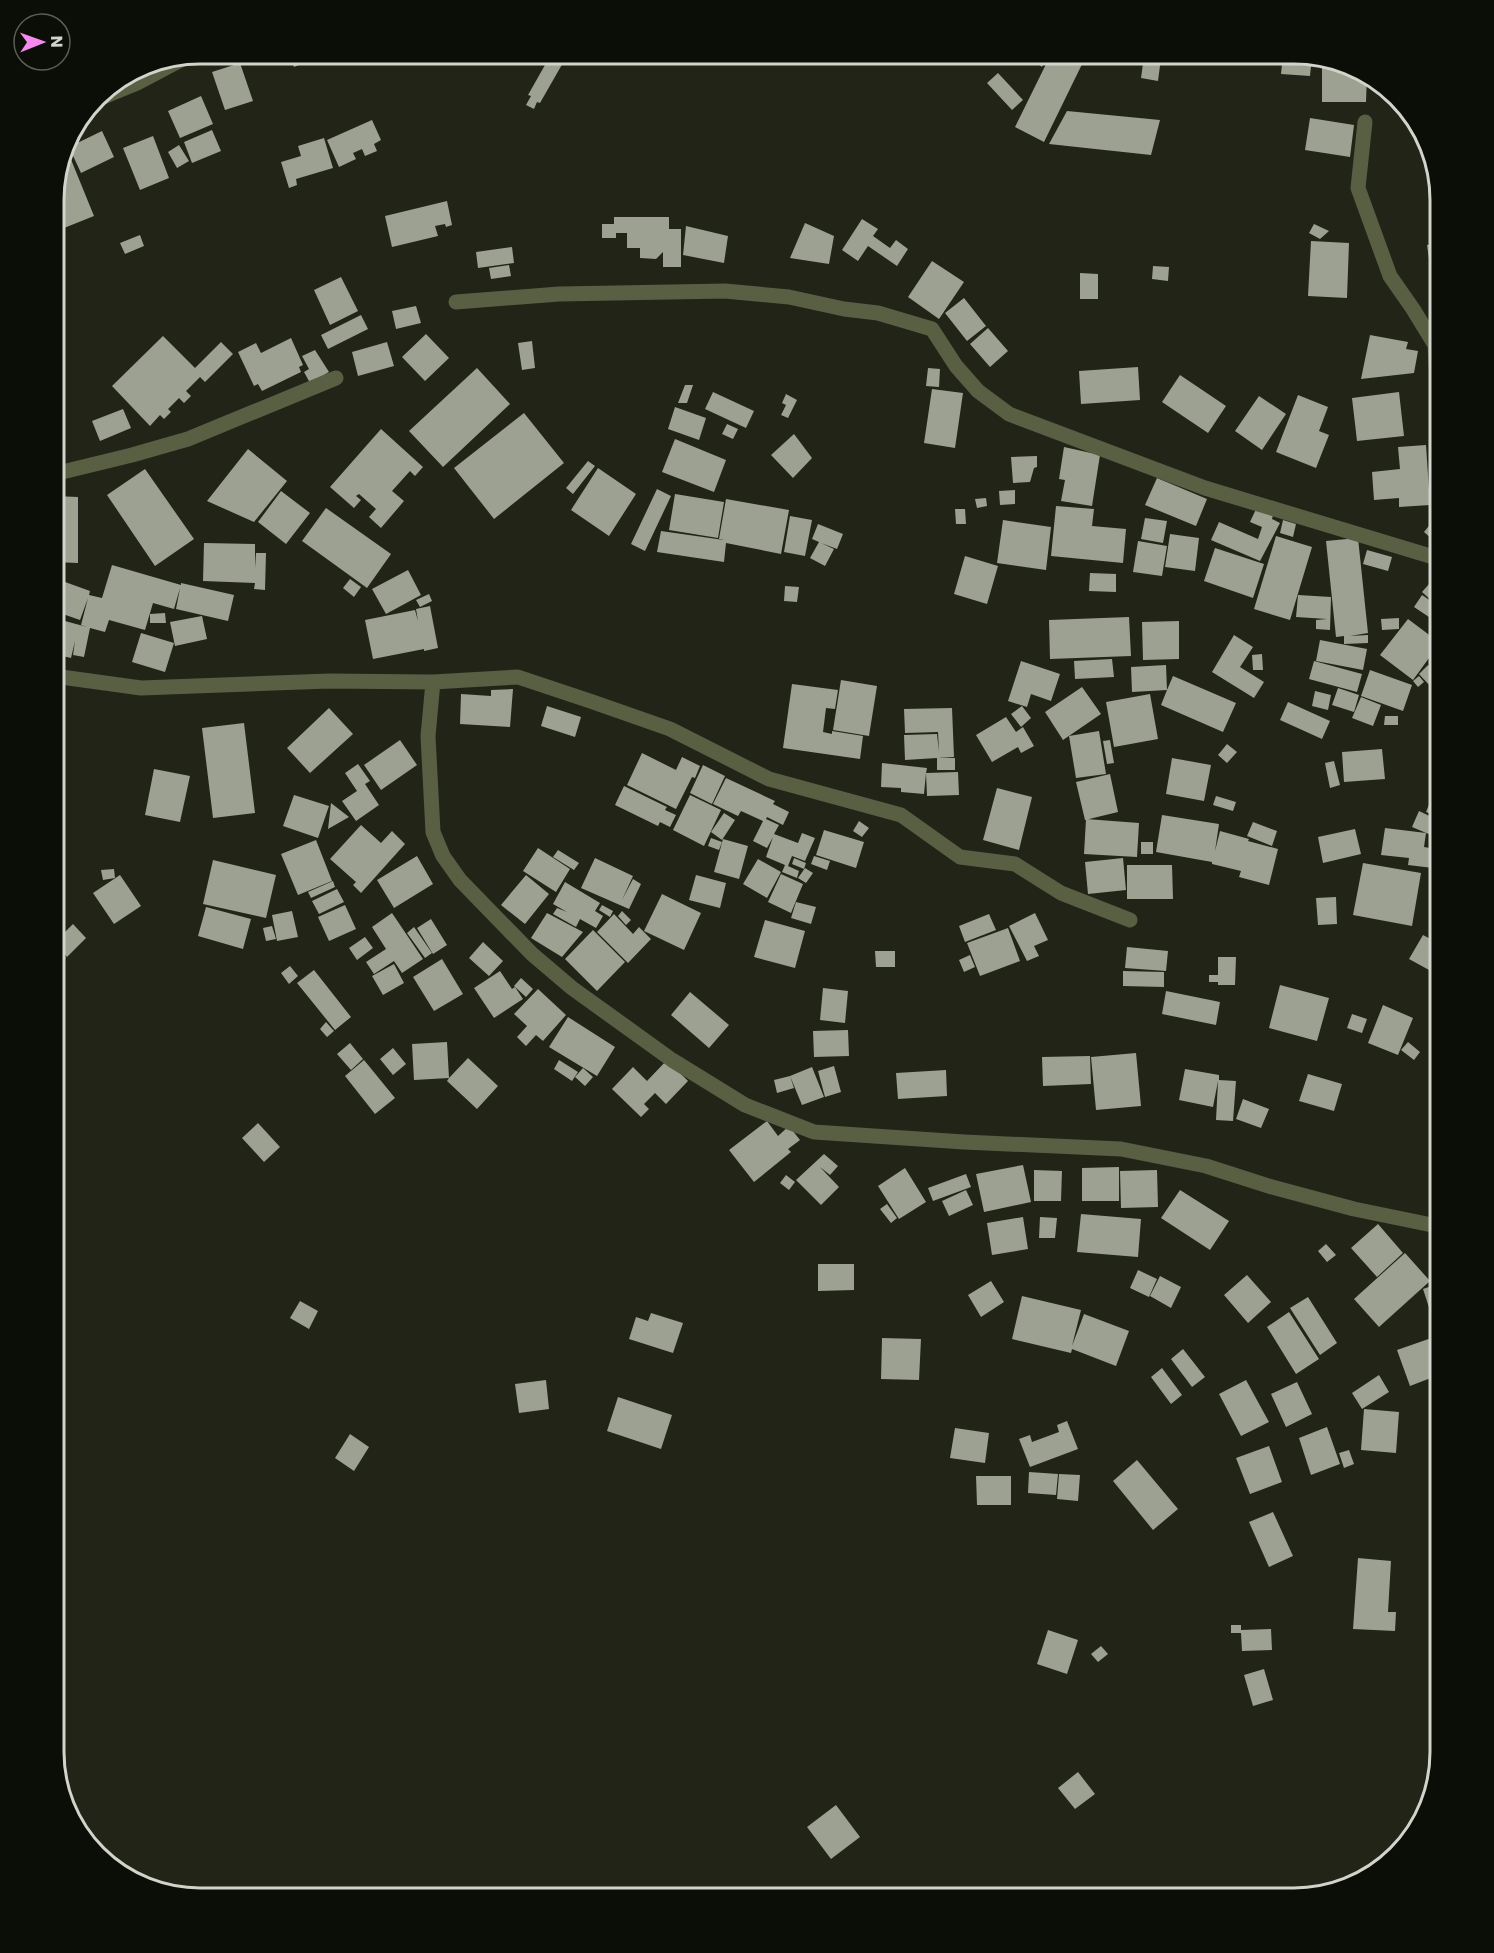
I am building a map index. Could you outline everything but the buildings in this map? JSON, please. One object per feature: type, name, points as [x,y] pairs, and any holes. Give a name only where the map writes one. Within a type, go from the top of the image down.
[{"type":"street","points":[[127,87],[160,71]]},
{"type":"street","points":[[1365,122],[1358,188],[1390,276],[1430,337]]},
{"type":"street","points":[[456,302],[559,294],[724,291],[789,297],[844,309],[878,313],[932,329],[956,366],[978,391],[1009,414],[1205,488],[1430,556]]},
{"type":"street","points":[[65,471],[188,439],[336,378]]},
{"type":"street","points":[[65,677],[141,688],[329,681],[433,682],[518,677],[670,729],[769,779],[900,815],[960,857],[1015,864],[1061,893],[1130,920]]},
{"type":"street","points":[[433,682],[428,736],[433,832],[443,856],[460,880],[532,954],[572,988],[672,1060],[745,1106],[814,1132],[1121,1149],[1206,1166],[1354,1209],[1430,1225]]}]
